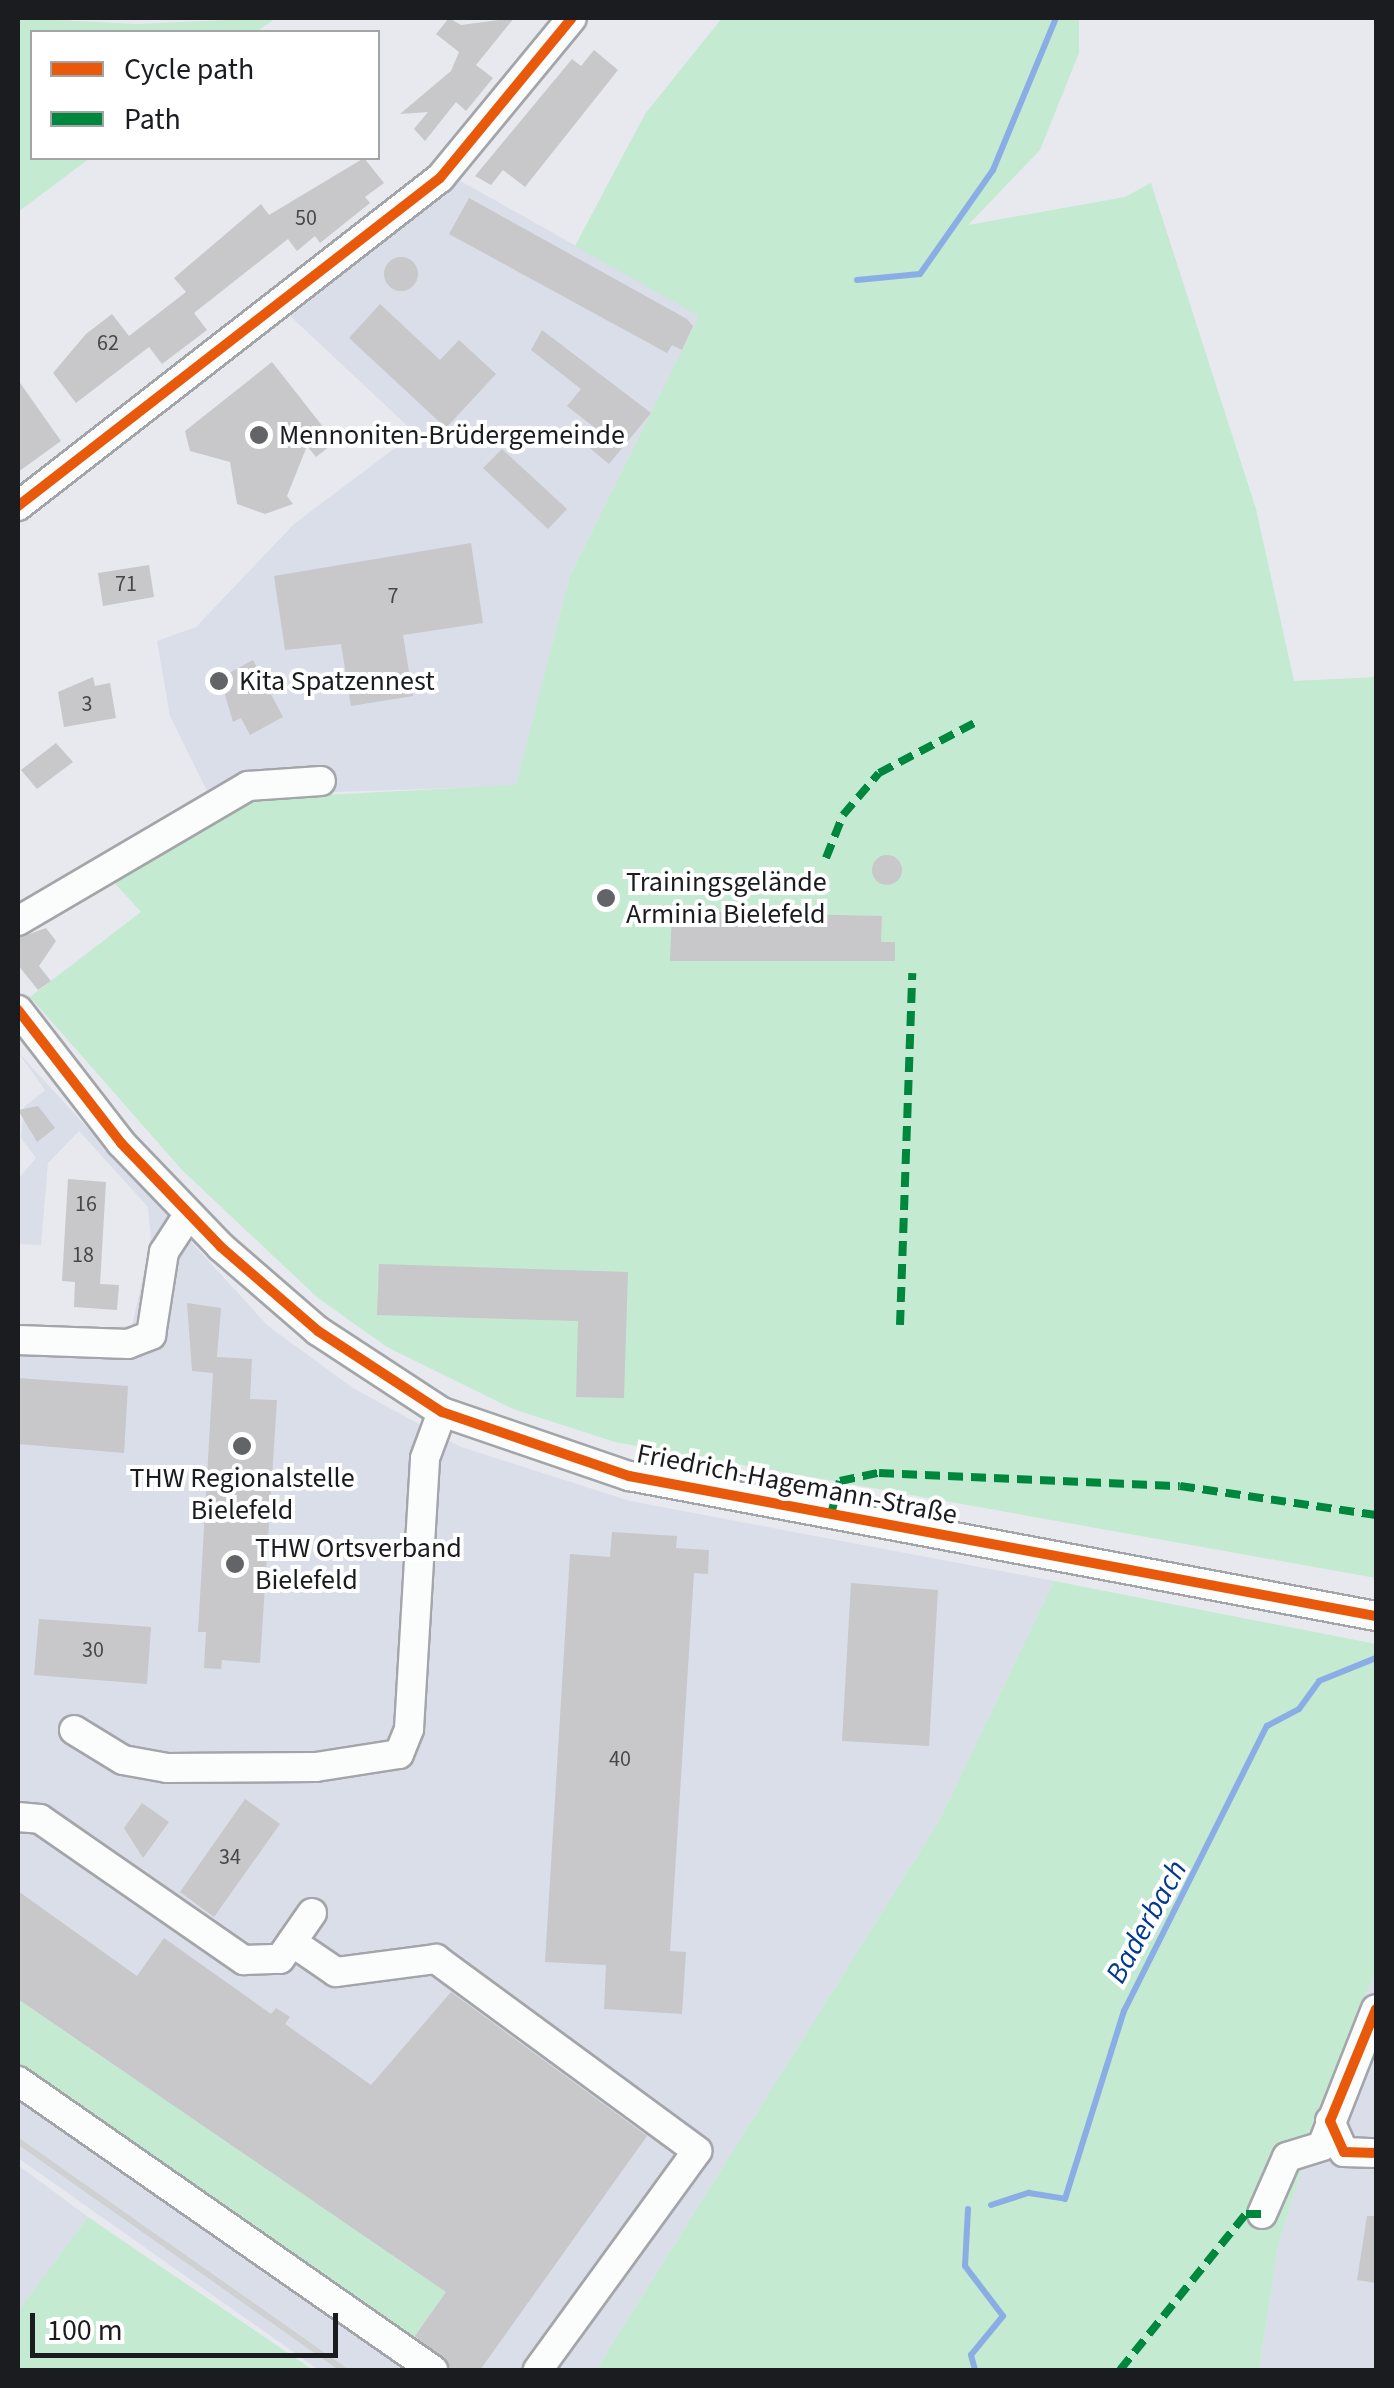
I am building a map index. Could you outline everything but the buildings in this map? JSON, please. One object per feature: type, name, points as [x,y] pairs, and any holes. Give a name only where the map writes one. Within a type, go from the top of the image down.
[{"type":"street","points":[[18,506],[440,178],[572,18]]},
{"type":"street","points":[[18,921],[248,786],[320,781]]},
{"type":"street","name":"Friedrich-Hagemann-Straße","points":[[18,1010],[188,1216],[318,1331],[442,1412],[628,1476],[1376,1616]]},
{"type":"street","points":[[18,1340],[128,1344],[151,1336],[164,1252],[188,1216]]},
{"type":"street","points":[[74,1730],[122,1760],[167,1768],[316,1767],[398,1754],[409,1729],[425,1458],[442,1412]]},
{"type":"street","points":[[18,1817],[40,1819],[244,1960],[280,1958],[312,1912]]},
{"type":"street","points":[[292,1942],[336,1972],[436,1959],[697,2151],[538,2370]]},
{"type":"street","points":[[1262,2214],[1287,2158],[1322,2146],[1330,2120],[1369,2058],[1376,2009]]},
{"type":"street","points":[[18,2081],[433,2370]]},
{"type":"street","points":[[1330,2120],[1344,2152],[1376,2153]]},
{"type":"shaded area","points":[[455,178],[700,315],[570,576],[516,786],[333,792],[321,770],[209,795],[170,716],[157,641],[196,627],[294,524],[415,433],[288,314]]},
{"type":"shaded area","points":[[18,1052],[268,1326],[353,1388],[461,1447],[630,1501],[1054,1581],[939,1821],[596,2370],[319,2370],[18,2158],[18,1331],[132,1326],[151,1241],[148,1207],[79,1131],[48,1163],[41,1245],[18,1244],[18,1179],[36,1158],[21,1138],[24,1107],[45,1090]]},
{"type":"shaded area","points":[[1376,1970],[1376,2370],[1259,2370],[1278,2245],[1303,2166],[1296,2164]]},
{"type":"shaded area","points":[[18,2165],[88,2217],[18,2311]]},
{"type":"green space","points":[[18,18],[136,24],[276,18],[259,30],[30,30],[30,160],[87,160],[18,212]]},
{"type":"green space","points":[[722,18],[1079,18],[1079,53],[1040,150],[968,225],[1125,197],[1151,183],[1256,509],[1294,681],[1376,677],[1376,1578],[615,1442],[513,1409],[387,1347],[318,1298],[182,1170],[30,997],[141,912],[111,879],[250,799],[516,785],[570,576],[699,316],[575,246],[645,114]]},
{"type":"green space","points":[[1054,1581],[1376,1644],[1376,1970],[1296,2163],[1303,2166],[1278,2245],[1259,2370],[596,2370],[939,1821]]},
{"type":"green space","points":[[18,1999],[446,2292],[407,2346],[18,2066]]},
{"type":"green space","points":[[88,2217],[313,2370],[18,2370],[18,2311]]},
{"type":"waterway","points":[[857,280],[920,274],[993,170],[1056,18]]},
{"type":"waterway","name":"Baderbach","points":[[991,2205],[1029,2193],[1065,2199],[1124,2011],[1267,1726],[1299,1709],[1319,1681],[1376,1658]]},
{"type":"waterway","name":"Baderbach","points":[[968,2209],[965,2266],[1003,2316],[971,2355],[975,2370]]},
{"type":"railway","points":[[18,2141],[344,2370]]},
{"type":"marked path","points":[[826,858],[843,815],[879,773],[978,721]]},
{"type":"marked path","points":[[900,1325],[912,973]]},
{"type":"marked path","points":[[831,1514],[840,1481],[879,1473],[1180,1486],[1376,1515]]},
{"type":"marked path","points":[[1120,2370],[1246,2214],[1262,2214]]},
{"type":"cycle path","points":[[18,506],[440,178],[572,18]]},
{"type":"cycle path","points":[[18,1010],[121,1143],[221,1247],[318,1331],[442,1412],[629,1476],[1376,1616]]},
{"type":"cycle path","points":[[1376,2009],[1330,2121],[1344,2152],[1376,2153]]},
{"type":"place","name":"Mennoniten-Brüdergemeinde","points":[[259,435]]},
{"type":"place","name":"Kita Spatzennest","points":[[219,681]]},
{"type":"place","name":"Trainingsgelände Arminia Bielefeld","points":[[606,898]]},
{"type":"place","name":"THW Regionalstelle Bielefeld","points":[[242,1446]]},
{"type":"place","name":"THW Ortsverband Bielefeld","points":[[235,1564]]}]
